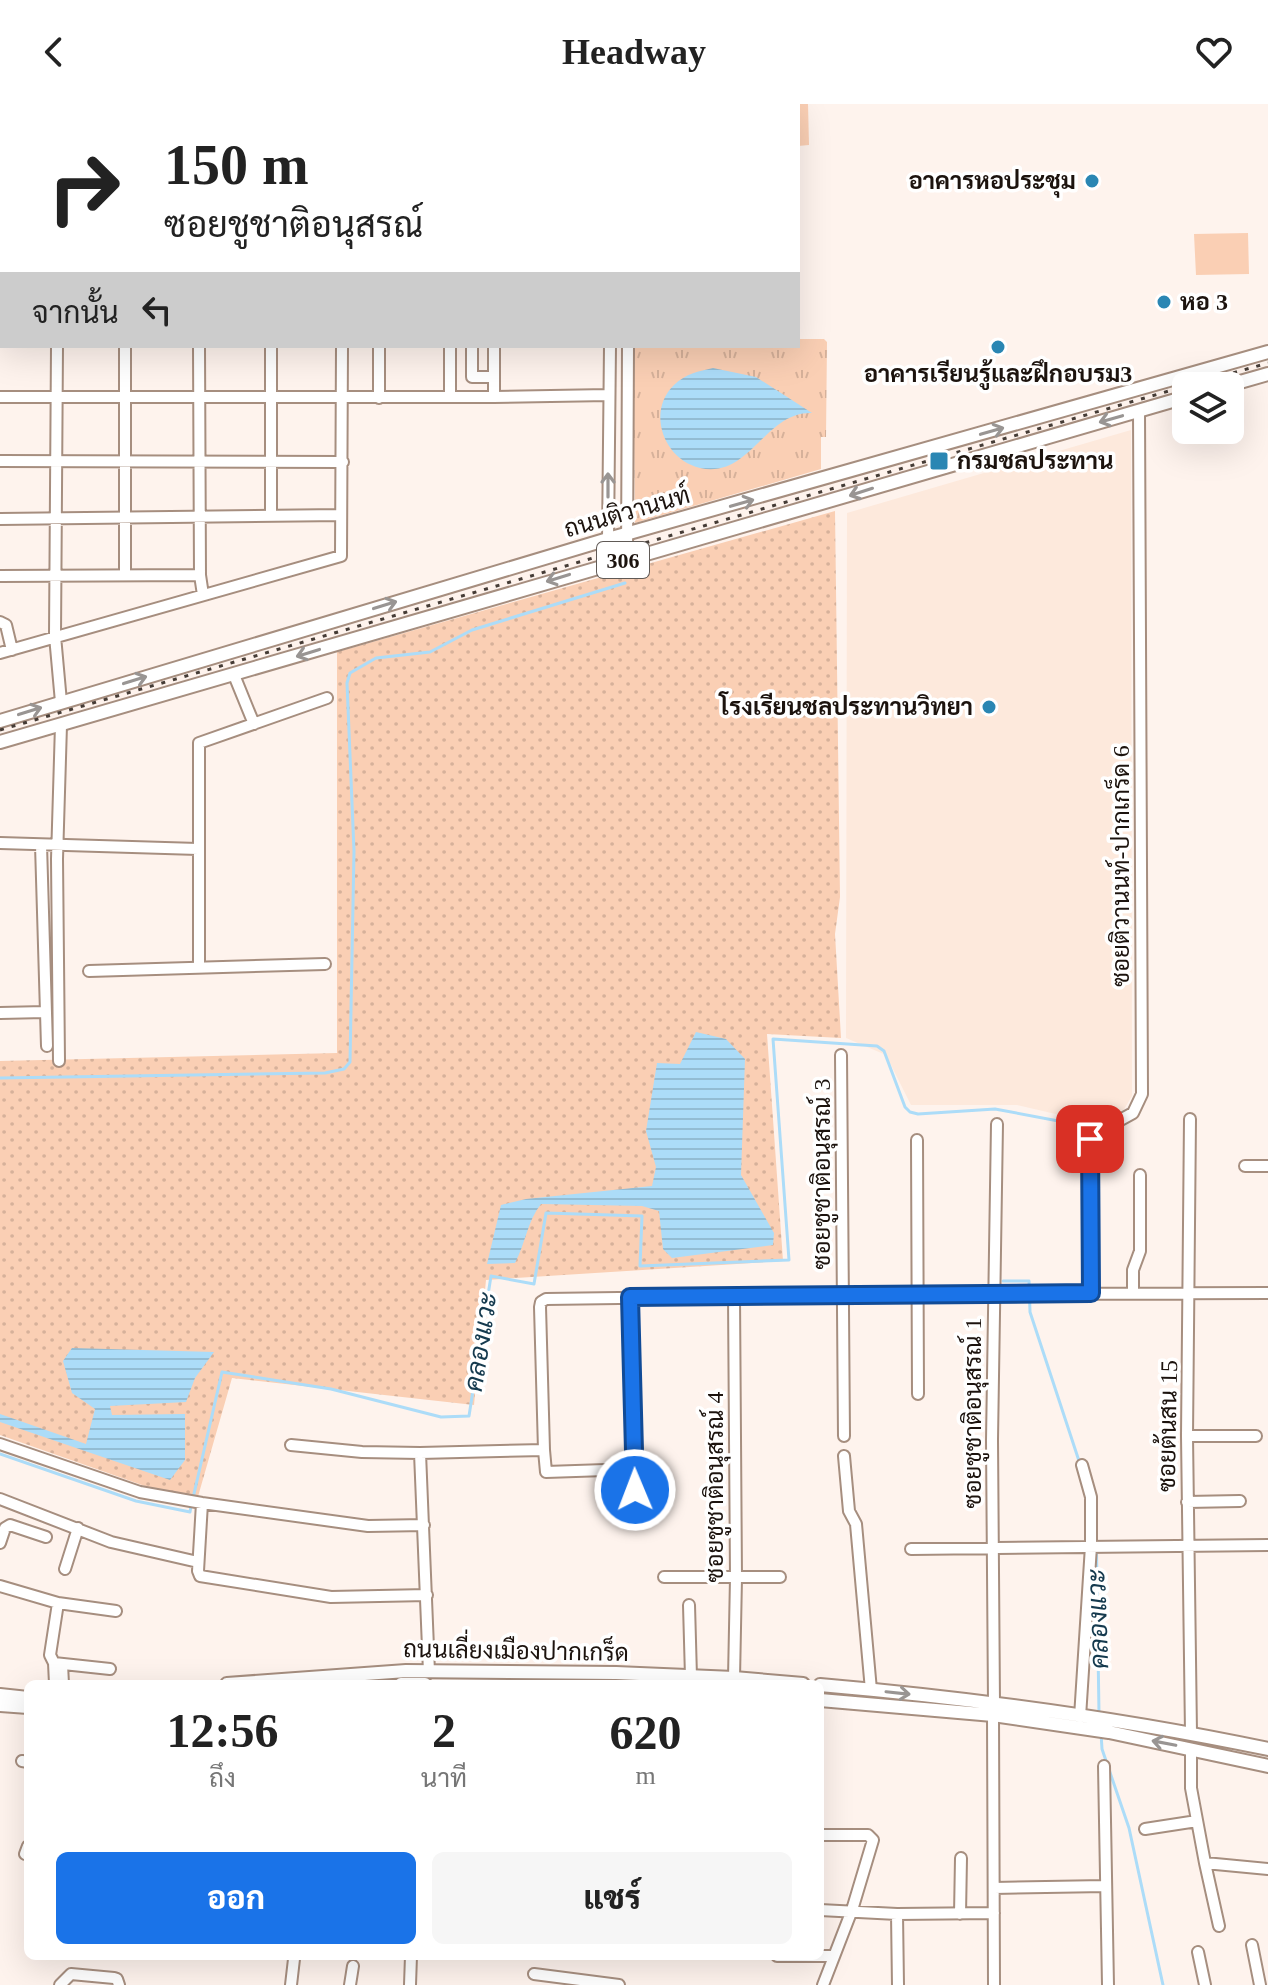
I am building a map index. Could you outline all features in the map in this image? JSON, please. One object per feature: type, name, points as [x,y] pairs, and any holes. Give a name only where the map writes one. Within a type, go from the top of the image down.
[{"type":"main road","name":"ถนนติวานนท์","points":[[1198,372],[1268,352]]},
{"type":"main road","points":[[1244,381],[1268,374]]},
{"type":"main road","name":"ถนนติวานนท์","points":[[0,721],[608,539],[1172,380]]},
{"type":"main road","name":"ถนนติวานนท์","points":[[0,742],[1172,401]]},
{"type":"main road","points":[[61,702],[61,725]]},
{"type":"main road","name":"ถนนเลี่ยงเมืองปากเกร็ด","points":[[282,1680],[406,1671],[427,1678],[616,1673],[757,1680]]},
{"type":"main road","points":[[824,1685],[1109,1726],[1191,1733],[1268,1749]]},
{"type":"main road","points":[[0,1695],[24,1698]]},
{"type":"main road","points":[[824,1700],[994,1709]]},
{"type":"main road","points":[[0,1705],[24,1707]]},
{"type":"main road","points":[[1109,1726],[1268,1766]]},
{"type":"street","points":[[57,348],[55,636],[61,702]]},
{"type":"street","points":[[125,348],[125,575]]},
{"type":"street","points":[[199,348],[200,575],[203,595]]},
{"type":"street","points":[[271,348],[271,515]]},
{"type":"street","points":[[0,653],[341,556],[342,348]]},
{"type":"street","points":[[379,348],[379,398]]},
{"type":"street","points":[[450,348],[450,397]]},
{"type":"street","points":[[472,348],[472,377],[494,377]]},
{"type":"street","points":[[494,348],[494,397]]},
{"type":"street","points":[[610,348],[610,563]]},
{"type":"street","points":[[627,559],[628,348]]},
{"type":"street","points":[[0,397],[608,395]]},
{"type":"street","name":"ซอยติวานนท์-ปากเกร็ด 6","points":[[1091,1293],[1089,1142],[1093,1135],[1133,1113],[1142,1094],[1139,411]]},
{"type":"street","points":[[608,437],[627,436]]},
{"type":"street","points":[[0,461],[343,462]]},
{"type":"street","points":[[0,519],[341,515]]},
{"type":"street","points":[[0,576],[200,575]]},
{"type":"street","points":[[0,622],[6,625],[12,650]]},
{"type":"street","points":[[234,675],[254,724]]},
{"type":"street","points":[[199,968],[199,743],[327,698]]},
{"type":"street","points":[[59,1061],[61,725]]},
{"type":"street","points":[[0,843],[198,849]]},
{"type":"street","points":[[41,845],[47,1046]]},
{"type":"street","points":[[89,971],[325,964]]},
{"type":"street","points":[[0,1013],[45,1012]]},
{"type":"street","name":"ซอยชูชาติอนุสรณ์ 3","points":[[841,1055],[844,1436]]},
{"type":"street","name":"ซอยต้นสน 15","points":[[1190,1119],[1187,1502],[1191,1733]]},
{"type":"street","name":"ซอยชูชาติอนุสรณ์ 1","points":[[994,1985],[993,1294],[997,1124]]},
{"type":"street","points":[[917,1140],[915,1294],[918,1394]]},
{"type":"street","points":[[1245,1166],[1268,1166]]},
{"type":"street","points":[[1133,1292],[1133,1270],[1140,1251],[1140,1175]]},
{"type":"street","points":[[635,1469],[546,1472],[541,1302],[546,1299],[1190,1291],[1268,1293]]},
{"type":"street","name":"ซอยชูชาติอนุสรณ์ 4","points":[[734,1296],[734,1678]]},
{"type":"street","points":[[630,1297],[636,1511]]},
{"type":"street","points":[[1187,1436],[1256,1436]]},
{"type":"street","points":[[0,1444],[140,1492],[368,1526],[424,1525]]},
{"type":"street","points":[[291,1445],[362,1452],[544,1450]]},
{"type":"street","points":[[420,1453],[427,1595],[427,1678]]},
{"type":"street","points":[[844,1456],[849,1511],[856,1524],[871,1690]]},
{"type":"street","points":[[1081,1721],[1093,1546],[1091,1502],[1082,1465]]},
{"type":"street","points":[[0,1499],[111,1542],[198,1562]]},
{"type":"street","points":[[1187,1502],[1240,1501]]},
{"type":"street","points":[[195,1502],[200,1576],[331,1597],[427,1595]]},
{"type":"street","points":[[0,1543],[5,1528],[10,1525],[46,1537]]},
{"type":"street","points":[[65,1569],[78,1528]]},
{"type":"street","points":[[911,1549],[1268,1545]]},
{"type":"street","points":[[664,1577],[780,1577]]},
{"type":"street","points":[[0,1586],[58,1603],[116,1611]]},
{"type":"street","points":[[58,1603],[50,1655],[58,1663],[62,1680]]},
{"type":"street","points":[[689,1605],[691,1677]]},
{"type":"street","points":[[58,1663],[110,1669]]},
{"type":"street","points":[[56,1680],[58,1663]]},
{"type":"street","points":[[1191,1749],[1191,1788],[1219,1926]]},
{"type":"street","points":[[1104,1766],[1108,1985]]},
{"type":"street","points":[[1145,1829],[1197,1821]]},
{"type":"street","points":[[823,1985],[852,1910],[873,1840],[871,1836],[824,1835]]},
{"type":"street","points":[[960,1914],[961,1858]]},
{"type":"street","points":[[1205,1863],[1268,1869]]},
{"type":"street","points":[[994,1888],[1105,1886]]},
{"type":"street","points":[[824,1910],[897,1914],[994,1913]]},
{"type":"street","points":[[897,1914],[898,1985]]},
{"type":"street","points":[[1252,1945],[1260,1985]]},
{"type":"street","points":[[1198,1952],[1205,1985]]},
{"type":"street","points":[[824,1956],[833,1956]]},
{"type":"street","points":[[291,1985],[294,1960]]},
{"type":"street","points":[[410,1985],[411,1960]]},
{"type":"street","points":[[350,1985],[353,1966]]},
{"type":"street","points":[[60,1985],[65,1977],[80,1974],[114,1978],[119,1985]]},
{"type":"street","points":[[534,1974],[619,1985]]},
{"type":"shaded area","name":"โรงเรียนชลประทานวิทยา","points":[[1131,430],[1132,1096],[1123,1111],[1090,1122],[1017,1105],[911,1105],[886,1055],[846,1038],[847,513]]},
{"type":"green space","points":[[800,104],[808,104],[809,145],[800,146]]},
{"type":"green space","points":[[1248,233],[1249,274],[1196,275],[1194,234]]},
{"type":"green space","points":[[800,339],[824,339],[827,342],[826,437],[821,437],[821,469],[635,523],[633,348],[800,348]]},
{"type":"green space","points":[[835,511],[840,897],[835,934],[841,1038],[767,1034],[783,1261],[486,1280],[474,1405],[232,1378],[197,1500],[159,1491],[0,1435],[0,1061],[337,1053],[337,652]]},
{"type":"water","points":[[713,368],[756,377],[812,413],[796,415],[782,422],[732,464],[717,469],[687,463],[677,455],[663,434],[661,408],[678,381]]},
{"type":"water","points":[[696,1032],[726,1039],[745,1059],[741,1175],[774,1233],[773,1245],[672,1258],[663,1249],[659,1211],[642,1206],[541,1204],[515,1263],[487,1264],[501,1205],[526,1199],[652,1186],[656,1167],[646,1131],[657,1063],[680,1064]]},
{"type":"water","points":[[72,1348],[214,1352],[195,1378],[186,1402],[110,1406],[112,1415],[185,1414],[185,1460],[170,1480],[0,1422],[0,1414],[86,1444],[95,1409],[72,1393],[63,1361]]},
{"type":"waterway","points":[[0,1078],[325,1073],[344,1069],[350,1062],[354,851],[347,683],[350,673],[376,658],[430,652],[472,630],[625,583]]},
{"type":"waterway","name":"คลองแวะ","points":[[193,1498],[222,1372],[331,1389],[441,1417],[469,1416],[491,1276],[534,1284],[546,1213],[642,1216],[640,1266],[789,1260],[773,1039],[877,1046],[884,1051],[905,1107],[910,1112],[995,1109],[1085,1126]]},
{"type":"waterway","name":"คลองแวะ","points":[[1003,1281],[1029,1281],[1030,1312],[1080,1464]]},
{"type":"waterway","name":"คลองแวะ","points":[[0,1454],[136,1501],[190,1512],[191,1506]]},
{"type":"waterway","name":"คลองแวะ","points":[[1096,1521],[1099,1713]]},
{"type":"waterway","name":"คลองแวะ","points":[[1101,1733],[1102,1749],[1129,1828],[1163,1985]]},
{"type":"railway","points":[[1236,372],[1268,363]]},
{"type":"railway","points":[[0,730],[1172,390]]},
{"type":"place","name":"อาคารหอประชุม","points":[[1092,181]]},
{"type":"place","name":"หอ 3","points":[[1164,302]]},
{"type":"place","name":"อาคารเรียนรู้และฝึกอบรม3","points":[[998,347]]},
{"type":"place","name":"กรมชลประทาน","points":[[939,461]]},
{"type":"place","name":"โรงเรียนชลประทานวิทยา","points":[[989,707]]},
{"type":"route","points":[[635,1490],[630,1297],[1091,1293],[1090,1139]]}]
